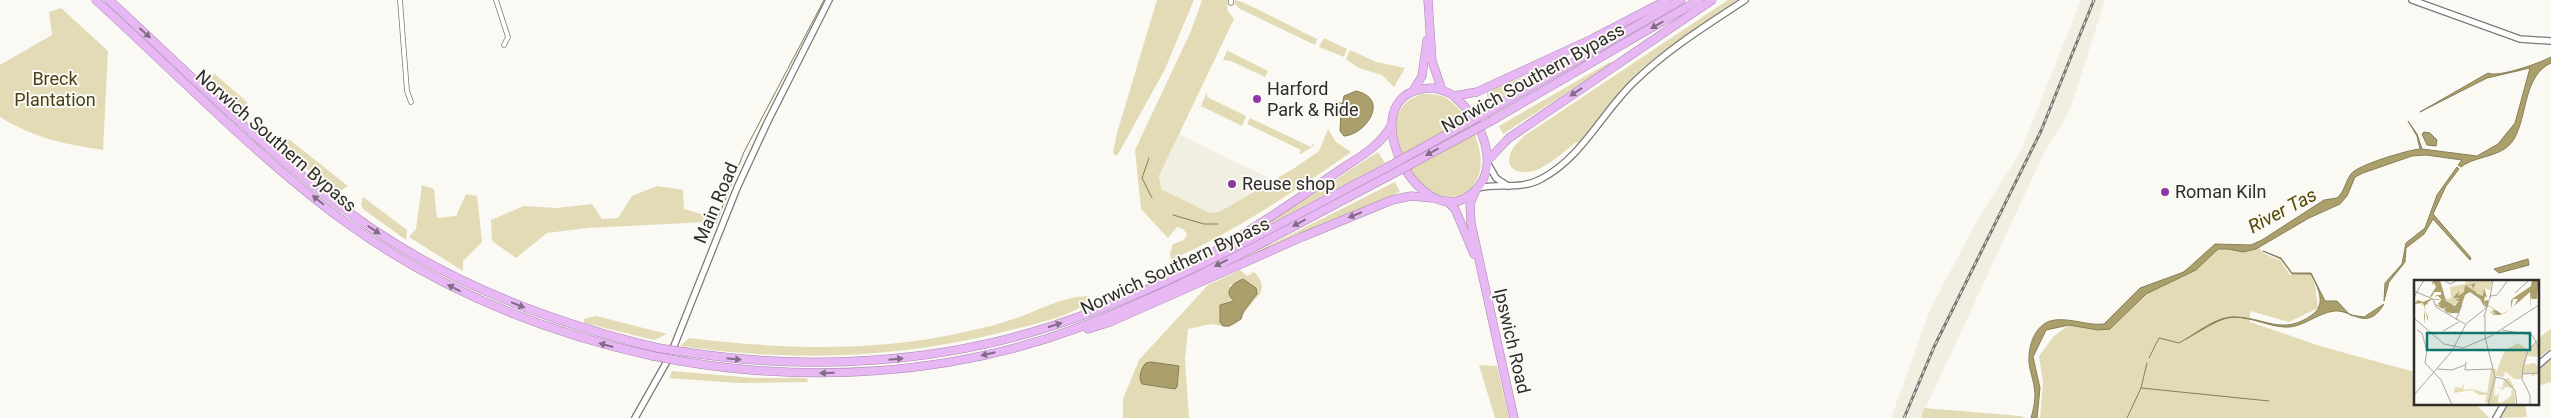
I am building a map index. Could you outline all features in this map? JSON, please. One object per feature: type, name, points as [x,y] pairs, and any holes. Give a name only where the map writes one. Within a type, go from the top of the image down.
[{"type":"highway","name":"Norwich Southern Bypass","points":[[96,0],[288,176],[369,239],[417,268],[503,310],[568,334],[680,361],[772,372],[858,372],[936,364],[1006,350],[1071,330],[1123,310],[1241,253],[1389,176],[1491,120],[1699,0]]},
{"type":"highway","name":"Norwich Southern Bypass","points":[[109,0],[292,167],[373,229],[422,260],[503,299],[571,325],[658,348],[779,362],[837,363],[899,359],[989,343],[1024,335],[1133,296],[1386,168],[1681,0]]},
{"type":"highway","points":[[1087,314],[1182,270],[1288,206],[1370,149],[1386,135],[1391,126],[1396,107],[1413,91],[1422,76],[1428,28],[1428,0]]},
{"type":"highway","points":[[1454,96],[1477,92],[1592,39],[1667,0]]},
{"type":"highway","points":[[1488,162],[1508,138],[1712,0]]},
{"type":"highway","points":[[1428,28],[1434,69],[1442,90]]},
{"type":"highway","points":[[1006,350],[1055,339],[1110,322],[1302,237],[1392,200],[1411,196],[1447,202],[1462,200],[1477,190],[1485,179],[1488,162],[1477,126],[1454,96],[1442,90],[1428,88],[1413,91]]},
{"type":"highway","points":[[1391,126],[1395,146],[1403,164],[1410,176],[1432,198]]},
{"type":"highway","name":"Ipswich Road","points":[[1477,190],[1470,212],[1480,270],[1514,418]]},
{"type":"highway","name":"Ipswich Road","points":[[1447,202],[1455,210],[1480,270]]},
{"type":"street","points":[[400,0],[407,91],[411,102]]},
{"type":"street","points":[[496,0],[508,37],[504,45]]},
{"type":"street","name":"Main Road","points":[[635,418],[670,356],[737,188],[767,123],[829,0]]},
{"type":"street","points":[[1477,190],[1530,184],[1561,166],[1582,146],[1634,81],[1667,53],[1745,0]]},
{"type":"street","points":[[2412,0],[2520,40],[2532,42],[2551,41]]},
{"type":"street","points":[[1488,162],[1496,178],[1509,186]]},
{"type":"street","points":[[2538,365],[2551,354]]},
{"type":"street","points":[[2496,418],[2503,406]]},
{"type":"shaded area","points":[[2081,0],[2105,0],[2070,110],[2044,153],[1921,418],[1891,418],[1930,310],[1979,217],[2020,153]]},
{"type":"shaded area","points":[[2551,57],[2551,63],[2535,77],[2514,139],[2503,150],[2474,160],[2461,167],[2458,165],[2462,160],[2426,155],[2412,156],[2363,173],[2355,177],[2347,196],[2340,204],[2309,218],[2256,249],[2243,252],[2218,249],[2196,270],[2146,294],[2110,329],[2098,330],[2069,325],[2046,330],[2033,357],[2040,388],[2037,418],[2031,418],[2035,395],[2029,352],[2032,339],[2043,325],[2055,320],[2104,324],[2140,288],[2184,272],[2215,244],[2251,245],[2262,240],[2324,200],[2337,198],[2355,170],[2383,158],[2420,149],[2417,136],[2408,121],[2417,134],[2422,149],[2477,156],[2498,144],[2515,123],[2530,68],[2487,78],[2420,112],[2488,73],[2509,72]]},
{"type":"shaded area","points":[[1356,91],[1366,95],[1372,101],[1371,116],[1360,130],[1344,136],[1340,131],[1344,96]]},
{"type":"shaded area","points":[[2424,132],[2430,133],[2437,140],[2436,146],[2427,145],[2422,134]]},
{"type":"shaded area","points":[[1179,134],[1273,179],[1219,212],[1210,213],[1161,189],[1159,185],[1159,177]]},
{"type":"shaded area","points":[[2457,167],[2459,169],[2446,186],[2433,214],[2471,258],[2470,260],[2433,219],[2424,234],[2406,248],[2405,262],[2389,282],[2384,301],[2385,283],[2402,264],[2406,243],[2425,228],[2437,195]]},
{"type":"shaded area","points":[[2263,251],[2281,258],[2292,273],[2311,273],[2325,301],[2337,301],[2349,314],[2341,311],[2328,312],[2297,326],[2290,327],[2238,318],[2253,319],[2281,325],[2301,321],[2317,311],[2320,296],[2311,274],[2292,274],[2281,259]]},
{"type":"shaded area","points":[[2528,259],[2529,265],[2499,273],[2494,269]]},
{"type":"shaded area","points":[[1243,279],[1256,288],[1257,294],[1243,312],[1241,319],[1229,326],[1223,326],[1220,322],[1220,305],[1234,301],[1229,294],[1230,288]]},
{"type":"shaded area","points":[[2384,304],[2378,313],[2372,317],[2359,318],[2353,315],[2364,317]]},
{"type":"shaded area","points":[[2233,317],[2211,325],[2186,339],[2208,325]]},
{"type":"shaded area","points":[[1146,363],[1179,366],[1177,387],[1175,389],[1142,384],[1140,379],[1141,370]]},
{"type":"green space","points":[[1157,0],[1194,0],[1165,69],[1117,156],[1113,153],[1117,133]]},
{"type":"green space","points":[[1202,0],[1228,0],[1227,10],[1234,19],[1159,176],[1161,189],[1210,213],[1219,212],[1293,169],[1319,151],[1328,129],[1336,142],[1351,152],[1264,210],[1218,237],[1171,260],[1170,253],[1173,244],[1184,240],[1187,234],[1183,229],[1177,227],[1168,238],[1141,209],[1135,150],[1191,31]]},
{"type":"green space","points":[[1235,0],[1317,39],[1315,45],[1240,9],[1234,3]]},
{"type":"green space","points":[[1728,0],[1737,0],[1662,52],[1641,69],[1614,98],[1581,142],[1575,143],[1536,170],[1521,172],[1513,169],[1509,161],[1511,152],[1524,136]]},
{"type":"green space","name":"Breck Plantation","points":[[61,8],[108,51],[103,150],[37,135],[0,117],[0,65],[52,35],[49,12]]},
{"type":"green space","points":[[1324,38],[1347,49],[1344,57],[1319,47]]},
{"type":"green space","points":[[1229,47],[1228,51],[1268,71],[1265,77],[1231,61],[1223,60]]},
{"type":"green space","points":[[1350,50],[1376,62],[1405,68],[1394,87],[1382,75],[1359,68],[1346,59]]},
{"type":"green space","points":[[1562,60],[1563,63],[1487,106],[1487,92]]},
{"type":"green space","points":[[1610,62],[1611,64],[1503,134],[1499,126]]},
{"type":"green space","points":[[215,74],[247,102],[247,108],[238,111],[208,80],[209,76]]},
{"type":"green space","points":[[1207,92],[1207,97],[1246,116],[1242,126],[1201,106]]},
{"type":"green space","points":[[1423,94],[1440,95],[1449,100],[1465,117],[1477,140],[1481,166],[1478,177],[1472,187],[1454,197],[1436,194],[1419,182],[1406,163],[1398,142],[1396,122],[1404,104]]},
{"type":"green space","points":[[1250,118],[1311,147],[1313,144],[1315,145],[1299,154],[1301,150],[1247,124]]},
{"type":"green space","points":[[286,137],[348,186],[340,191],[333,189],[282,149],[282,142]]},
{"type":"green space","points":[[1378,152],[1385,163],[1249,235]]},
{"type":"green space","points":[[1395,182],[1400,192],[1230,265]]},
{"type":"green space","points":[[422,185],[434,189],[437,218],[456,216],[466,194],[477,196],[482,242],[463,261],[463,271],[409,237],[416,229]]},
{"type":"green space","points":[[657,186],[683,190],[684,209],[701,214],[706,222],[588,228],[547,233],[516,258],[492,241],[491,220],[524,206],[557,208],[592,204],[602,219],[618,218],[632,196]]},
{"type":"green space","points":[[363,197],[407,230],[406,240],[363,209],[361,204]]},
{"type":"green space","points":[[2259,248],[2265,254],[2281,261],[2290,275],[2311,274],[2315,285],[2318,308],[2289,322],[2250,311],[2250,322],[2323,347],[2414,372],[2414,406],[2478,406],[2489,418],[2040,418],[2043,382],[2039,356],[2054,336],[2069,325],[2098,330],[2110,329],[2146,294],[2218,249],[2253,250]]},
{"type":"green space","points":[[1240,270],[1247,276],[1254,272],[1262,284],[1262,289],[1241,318],[1243,312],[1256,297],[1231,284],[1229,288],[1231,298],[1234,301],[1220,305],[1220,322],[1241,319],[1229,327],[1211,324],[1188,329],[1185,359],[1189,418],[1123,418],[1123,399],[1139,360],[1208,285]],"holes":[[[1179,367],[1175,389],[1140,378],[1142,369]]]},
{"type":"green space","points":[[1087,296],[1089,302],[1080,308],[1050,320],[966,340],[885,352],[804,356],[722,351],[680,346],[689,338],[758,345],[827,347],[861,346],[930,339],[986,327],[1015,319],[1061,301]]},
{"type":"green space","points":[[596,316],[667,334],[654,340],[584,323],[584,319]]},
{"type":"green space","points":[[2551,329],[2551,348],[2538,358],[2538,338]]},
{"type":"green space","points":[[2551,358],[2551,382],[2538,386],[2538,370]]},
{"type":"green space","points":[[1479,365],[1497,366],[1509,418],[1495,418]]},
{"type":"green space","points":[[672,371],[755,378],[807,378],[808,382],[738,383],[669,378]]},
{"type":"green space","points":[[2506,406],[2525,406],[2527,417],[2499,418]]},
{"type":"green space","points":[[1924,408],[2021,416],[2025,418],[1921,418]]},
{"type":"waterway","points":[[716,223],[744,152],[824,0]]},
{"type":"waterway","points":[[1336,101],[1342,104]]},
{"type":"waterway","points":[[1335,105],[1341,107]]},
{"type":"waterway","points":[[1149,158],[1142,178],[1152,198]]},
{"type":"waterway","points":[[1173,215],[1204,224],[1218,224]]},
{"type":"waterway","points":[[2149,358],[2159,338],[2179,343],[2186,339]]},
{"type":"waterway","points":[[2127,418],[2141,388],[2147,363]]},
{"type":"waterway","points":[[2141,388],[2269,401]]},
{"type":"railway","points":[[1904,418],[1934,347],[2041,131],[2094,0]]},
{"type":"place","name":"Harford Park & Ride","points":[[1257,99]]},
{"type":"place","name":"Reuse shop","points":[[1232,184]]},
{"type":"place","name":"Roman Kiln","points":[[2165,192]]},
{"type":"water label","name":"River Tas","points":[[2282,210]]}]
